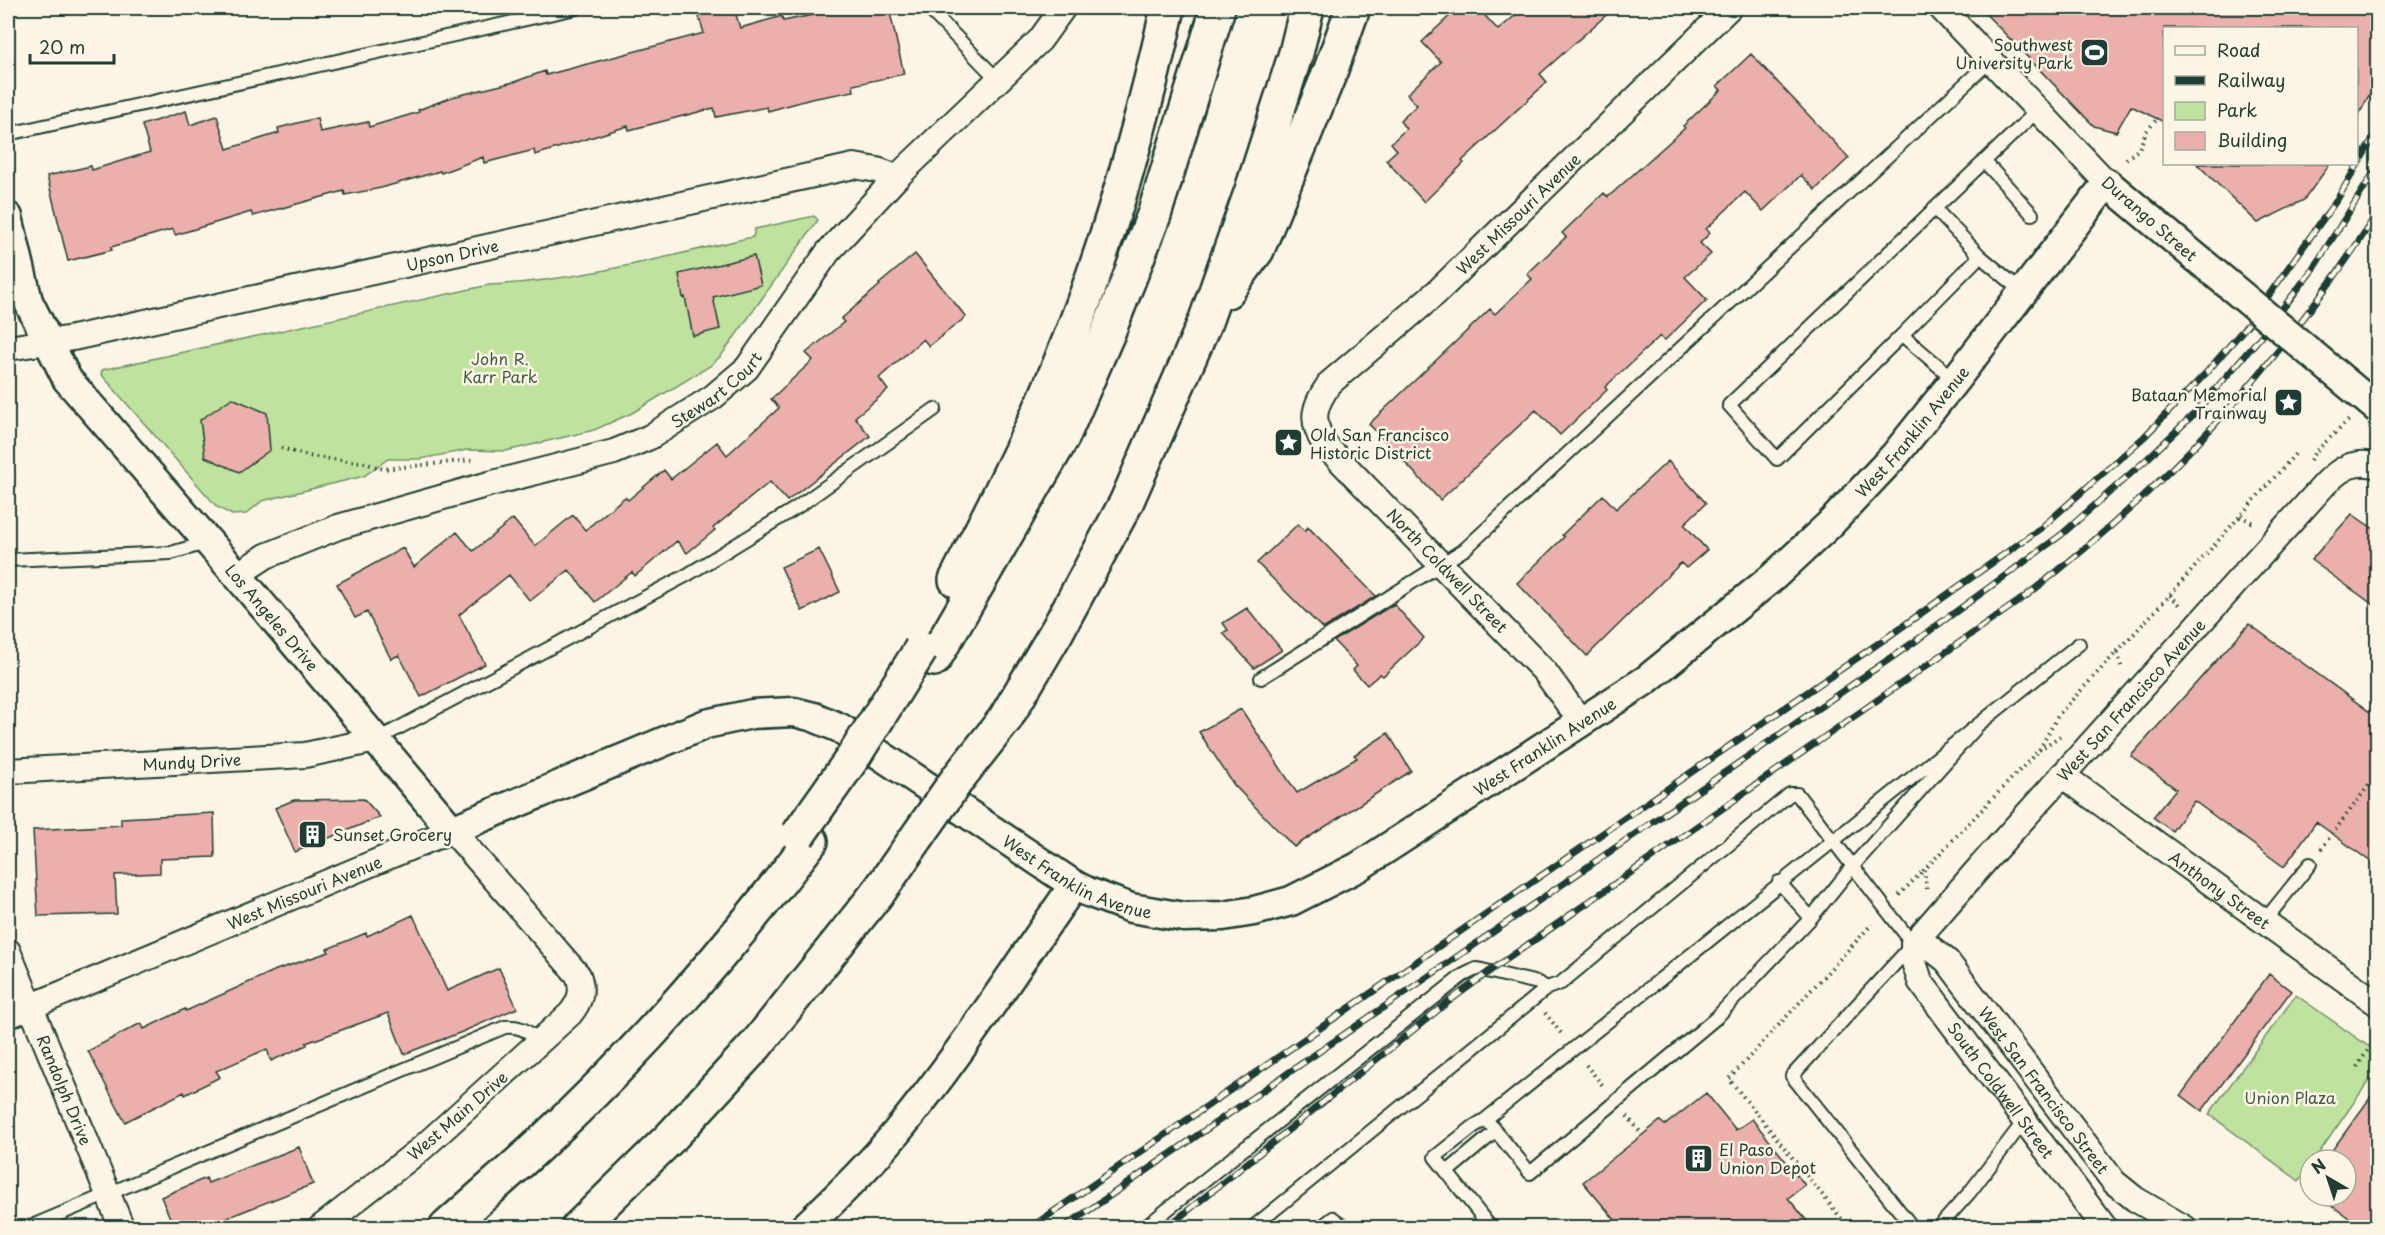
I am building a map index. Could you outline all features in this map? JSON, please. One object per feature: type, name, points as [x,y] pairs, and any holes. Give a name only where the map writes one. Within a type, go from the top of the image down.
[{"type":"highway","points":[[446,1227],[542,1143],[630,1054],[681,998],[781,881],[805,838],[882,743],[928,654],[1045,400],[1081,309],[1135,147],[1168,8]]},
{"type":"highway","points":[[928,654],[1063,436],[1107,335],[1154,215],[1218,8]]},
{"type":"highway","points":[[578,1227],[670,1137],[757,1044],[880,890],[959,777],[1005,719],[1057,632],[1126,503],[1205,322],[1252,190],[1296,53],[1307,8]]},
{"type":"highway","points":[[1205,322],[1257,250],[1353,8]]},
{"type":"street","name":"Stewart Court","points":[[237,575],[266,556],[338,527],[467,490],[615,452],[650,437],[713,397],[747,368],[828,252],[897,177],[1040,40],[1063,8]]},
{"type":"street","name":"West Missouri Avenue","points":[[1315,419],[1317,401],[1330,383],[1437,292],[1729,8]]},
{"type":"street","name":"Durango Street","points":[[1941,8],[2107,183],[2169,234],[2366,412]]},
{"type":"street","name":"Upson Drive","points":[[8,348],[73,339],[854,166],[877,170],[897,177]]},
{"type":"street","name":"West Franklin Avenue","points":[[840,728],[1074,885],[1131,908],[1184,917],[1223,916],[1291,901],[1358,867],[1646,681],[1773,577],[1830,524],[1895,455],[2107,183]]},
{"type":"street","name":"Los Angeles Drive","points":[[8,217],[28,301],[67,379],[578,975],[582,992]]},
{"type":"street","name":"North Coldwell Street","points":[[1315,419],[1317,432],[1325,445],[1545,672],[1582,723]]},
{"type":"street","name":"West San Francisco Avenue","points":[[1913,944],[2325,484],[2342,468],[2366,464]]},
{"type":"street","name":"West Missouri Avenue","points":[[8,1016],[706,724],[752,714],[794,712],[814,717],[840,728]]},
{"type":"street","name":"Mundy Drive","points":[[8,771],[305,755],[376,740]]},
{"type":"street","name":"Anthony Street","points":[[2062,775],[2378,1004]]},
{"type":"street","points":[[804,1227],[830,1203],[894,1135],[931,1089],[1074,885]]},
{"type":"street","name":"South Coldwell Street","points":[[1913,944],[1913,959],[1920,981],[2105,1227]]},
{"type":"street","name":"West San Francisco Street","points":[[1913,944],[1927,945],[1947,961],[2114,1182],[2135,1199],[2185,1227]]},
{"type":"street","name":"Randolph Drive","points":[[8,951],[122,1227]]},
{"type":"street","name":"West Main Drive","points":[[320,1227],[421,1149],[570,1014],[577,1006],[582,992]]},
{"type":"lane","points":[[8,134],[576,8]]},
{"type":"lane","points":[[928,8],[998,80]]},
{"type":"lane","points":[[1261,678],[1465,549],[1991,60]]},
{"type":"lane","points":[[1980,256],[1777,459],[1728,405],[2038,110]]},
{"type":"lane","points":[[1984,161],[2032,214]]},
{"type":"lane","points":[[1934,208],[1996,272],[2023,292]]},
{"type":"lane","points":[[1902,334],[1955,380]]},
{"type":"lane","points":[[376,740],[687,574],[796,508],[935,409]]},
{"type":"lane","points":[[8,560],[171,553],[209,542]]},
{"type":"lane","points":[[1491,1227],[1435,1157],[1486,1119],[2079,644]]},
{"type":"lane","points":[[1486,1119],[1530,1173],[1716,1018],[1811,918],[1852,867],[1975,729]]},
{"type":"lane","points":[[1252,1227],[1547,988],[1560,984],[1790,795],[1797,794],[1913,944],[1792,1076],[1913,1227]]},
{"type":"lane","points":[[2265,920],[2310,864]]},
{"type":"lane","points":[[1779,882],[1811,918]]},
{"type":"lane","points":[[1144,1227],[1462,976],[1476,969],[1482,969],[1538,983],[1547,988]]},
{"type":"lane","points":[[27,1227],[505,1027],[515,1025],[524,1028],[540,1041]]},
{"type":"lane","points":[[1938,1227],[1970,1192],[2025,1120]]},
{"type":"lane","points":[[1447,1172],[1496,1131]]},
{"type":"lane","points":[[1320,1227],[1333,1218],[1346,1227]]},
{"type":"path","points":[[2126,159],[2139,149],[2146,132],[2157,119]]},
{"type":"path","points":[[2306,467],[2315,452],[2366,412]]},
{"type":"path","points":[[281,448],[308,456],[365,463],[383,469],[475,459],[481,462]]},
{"type":"path","points":[[1898,896],[2038,750],[2059,714],[2118,653],[2296,453]]},
{"type":"path","points":[[2240,516],[2252,522],[2259,520]]},
{"type":"path","points":[[2170,595],[2175,601]]},
{"type":"path","points":[[2118,653],[2122,673]]},
{"type":"path","points":[[2038,750],[2066,732]]},
{"type":"path","points":[[2310,864],[2378,773]]},
{"type":"path","points":[[1924,870],[1928,899],[1942,910]]},
{"type":"path","points":[[2356,1067],[2378,1035]]},
{"type":"green space","name":"John R. Karr Park","points":[[814,216],[818,220],[721,356],[710,366],[632,413],[594,430],[506,451],[467,450],[420,459],[388,459],[364,476],[262,501],[246,514],[232,515],[217,507],[101,374],[102,370],[489,285],[523,283],[589,273],[655,259],[753,237],[755,229]]},
{"type":"green space","name":"Union Plaza","points":[[2296,995],[2378,1053],[2377,1069],[2322,1148],[2298,1148],[2298,1180],[2209,1114]]},
{"type":"building","points":[[696,8],[734,8],[740,28],[782,16],[783,21],[848,8],[889,8],[904,74],[853,85],[854,91],[811,99],[768,111],[767,107],[716,117],[714,108],[629,130],[628,126],[535,155],[534,150],[484,163],[483,157],[441,173],[440,171],[381,188],[345,195],[344,191],[253,216],[251,212],[175,235],[173,229],[111,247],[112,250],[68,261],[47,176],[91,166],[92,170],[150,152],[142,125],[186,111],[190,125],[217,116],[227,149],[279,133],[278,128],[317,118],[320,132],[368,122],[369,127],[419,112],[418,110],[452,97],[514,82],[545,71],[546,75],[704,33]]},
{"type":"building","points":[[1458,8],[1478,8],[1498,30],[1524,8],[1614,8],[1540,74],[1547,82],[1462,161],[1464,163],[1424,202],[1386,160],[1397,150],[1391,143],[1406,129],[1400,121],[1417,105],[1407,94],[1441,62],[1422,42]]},
{"type":"building","name":"Southwest University Park","points":[[1980,8],[2378,8],[2378,77],[2358,117],[2358,27],[2163,27],[2163,122],[2131,106],[2116,132],[2094,126]]},
{"type":"building","points":[[1751,54],[1849,158],[1815,190],[1801,175],[1763,211],[1745,192],[1706,229],[1710,233],[1700,243],[1711,254],[1685,277],[1707,300],[1664,341],[1660,336],[1605,387],[1607,390],[1560,435],[1536,410],[1440,500],[1369,424],[1490,309],[1495,314],[1532,279],[1527,274],[1566,237],[1562,233],[1604,193],[1608,197],[1685,128],[1683,126],[1721,90],[1717,86]]},
{"type":"building","points":[[2198,165],[2329,165],[2304,200],[2258,223]]},
{"type":"building","points":[[915,254],[966,317],[929,346],[923,339],[879,378],[888,390],[855,417],[870,436],[787,501],[770,482],[713,528],[715,530],[687,553],[677,541],[635,576],[632,572],[595,602],[569,570],[530,601],[509,575],[459,615],[485,664],[421,697],[399,655],[391,659],[367,612],[355,618],[337,584],[403,548],[414,567],[457,532],[473,551],[513,519],[535,546],[573,515],[585,530],[625,497],[628,500],[664,470],[671,479],[717,442],[727,455],[779,408],[771,399],[813,360],[806,353],[844,322],[841,319]]},
{"type":"building","points":[[754,256],[761,285],[713,297],[720,329],[693,336],[679,274]]},
{"type":"building","points":[[232,398],[267,413],[270,450],[239,472],[205,457],[200,420]]},
{"type":"building","points":[[1668,461],[1706,503],[1684,524],[1707,550],[1686,568],[1681,563],[1587,656],[1517,583],[1603,495],[1616,509]]},
{"type":"building","points":[[2352,514],[2378,532],[2378,608],[2311,560]]},
{"type":"building","points":[[1298,524],[1305,531],[1308,527],[1376,596],[1323,629],[1257,563]]},
{"type":"building","points":[[819,549],[840,592],[802,611],[781,567]]},
{"type":"building","points":[[1394,604],[1424,638],[1383,676],[1380,674],[1367,685],[1353,670],[1357,666],[1334,641]]},
{"type":"building","points":[[1247,608],[1282,650],[1254,668],[1223,633],[1228,630],[1223,623]]},
{"type":"building","points":[[2249,624],[2378,718],[2378,867],[2316,822],[2284,867],[2194,801],[2172,831],[2153,817],[2176,789],[2131,756]]},
{"type":"building","points":[[1241,709],[1297,793],[1357,758],[1354,755],[1388,733],[1411,771],[1294,847],[1234,785],[1199,732]]},
{"type":"building","name":"Sunset Grocery","points":[[364,799],[380,817],[295,852],[275,808],[294,800]]},
{"type":"building","points":[[214,813],[215,857],[160,859],[160,873],[115,875],[117,914],[38,916],[33,830],[121,825],[121,818]]},
{"type":"building","points":[[413,915],[447,991],[499,968],[517,1008],[404,1054],[388,1013],[306,1043],[307,1045],[271,1061],[267,1049],[216,1071],[220,1077],[185,1095],[184,1092],[125,1122],[88,1051],[141,1023],[144,1029],[276,970],[329,952],[327,949],[366,933],[367,936]]},
{"type":"building","points":[[2269,974],[2291,991],[2202,1111],[2181,1095]]},
{"type":"building","points":[[2378,1087],[2378,1227],[2362,1227],[2335,1208],[2358,1208],[2358,1148],[2334,1148]]},
{"type":"building","name":"El Paso Union Depot","points":[[1706,1093],[1736,1130],[1752,1119],[1805,1185],[1788,1198],[1812,1227],[1621,1227],[1583,1182],[1660,1121],[1665,1125]]},
{"type":"building","points":[[299,1147],[313,1184],[224,1219],[227,1227],[174,1227],[161,1197],[206,1178],[208,1183]]},
{"type":"railway","points":[[2358,164],[2378,130]]},
{"type":"railway","points":[[1030,1228],[1889,636],[2041,528],[2144,437],[2206,373],[2249,323],[2338,198],[2357,165]]},
{"type":"railway","points":[[1063,1228],[1917,640],[2061,535],[2194,414],[2263,334],[2313,269],[2378,166]]},
{"type":"railway","points":[[1166,1228],[1448,1002],[1490,971],[2026,596],[2065,565],[2175,466],[2242,394],[2324,290],[2378,211]]},
{"type":"place","name":"Southwest University Park","points":[[2094,53]]},
{"type":"place","name":"Bataan Memorial Trainway","points":[[2288,403]]},
{"type":"place","name":"Old San Francisco Historic District","points":[[1289,443]]},
{"type":"place","name":"Sunset Grocery","points":[[312,834]]},
{"type":"place","name":"El Paso Union Depot","points":[[1698,1158]]}]
